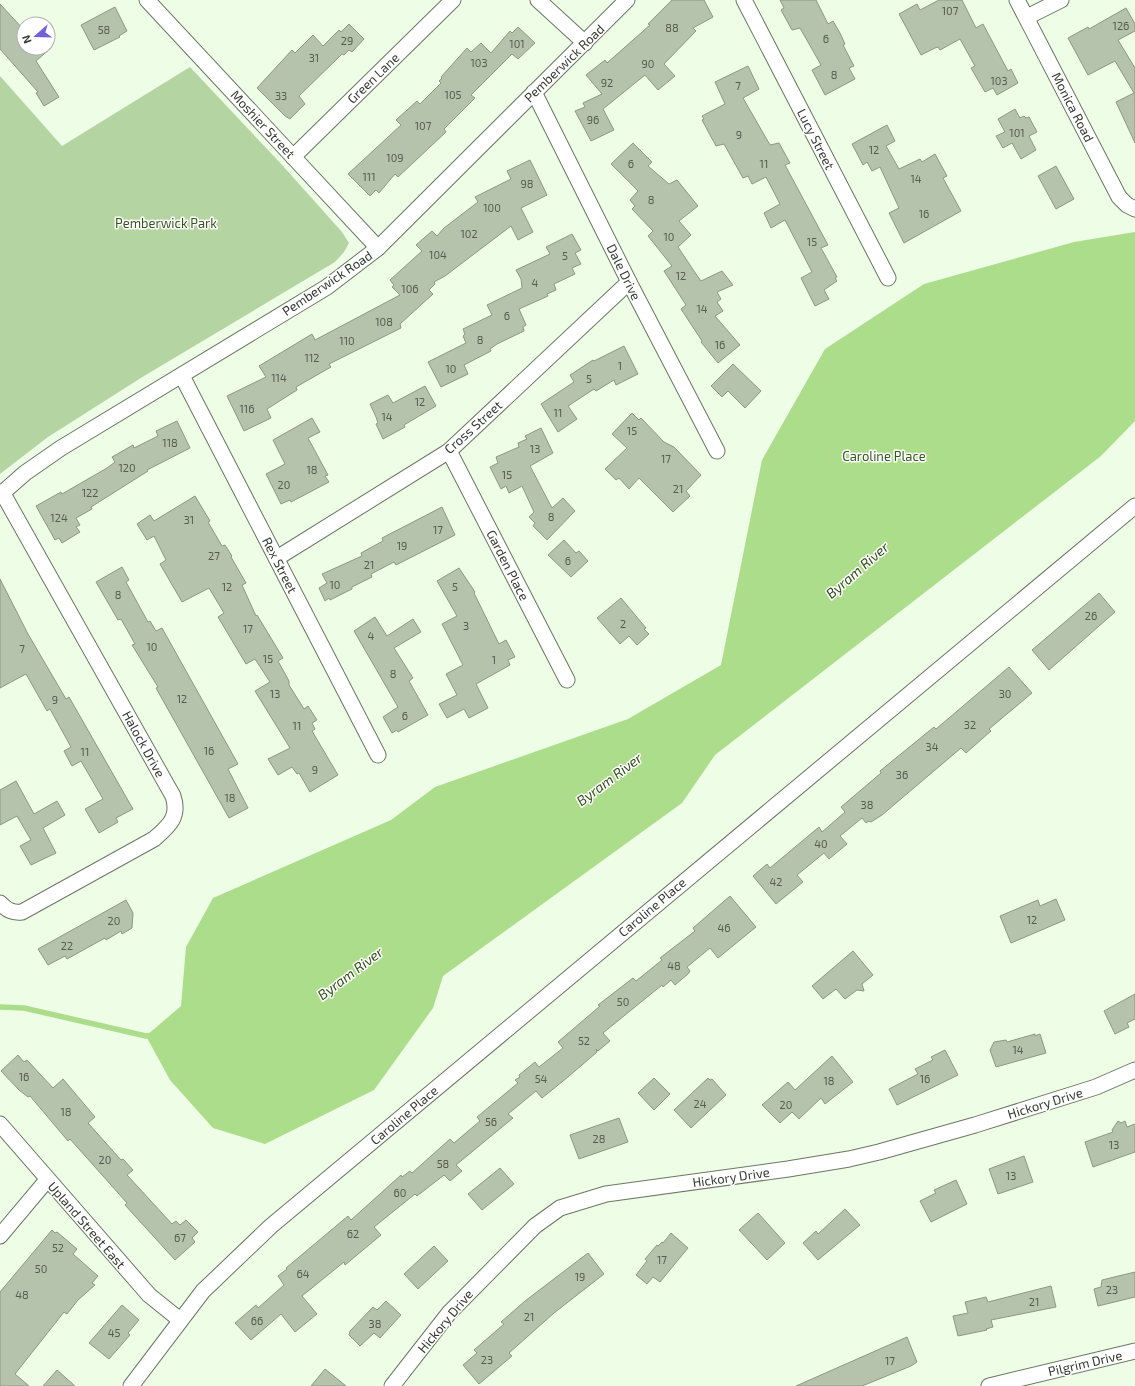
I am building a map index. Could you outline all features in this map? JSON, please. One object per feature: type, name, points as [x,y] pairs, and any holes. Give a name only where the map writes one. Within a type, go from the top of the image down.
[{"type":"street","name":"Moshier Street","points":[[147,0],[378,248]]},
{"type":"street","name":"Green Lane","points":[[293,157],[453,0]]},
{"type":"street","points":[[538,0],[585,43]]},
{"type":"street","name":"Pemberwick Road","points":[[1,494],[25,473],[61,448],[327,287],[378,248],[627,0]]},
{"type":"street","name":"Lucy Street","points":[[744,0],[888,278]]},
{"type":"street","name":"Monica Road","points":[[1017,0],[1119,197],[1135,209]]},
{"type":"street","points":[[1027,17],[1061,0]]},
{"type":"street","name":"Dale Drive","points":[[534,92],[629,282],[717,451]]},
{"type":"street","name":"Cross Street","points":[[277,558],[449,450],[629,282]]},
{"type":"street","name":"Rex Street","points":[[182,376],[378,755]]},
{"type":"street","name":"Garden Place","points":[[449,450],[567,680]]},
{"type":"street","name":"Halock Drive","points":[[0,902],[5,908],[14,912],[22,912],[154,839],[167,829],[174,817],[176,807],[173,796],[1,494]]},
{"type":"street","name":"Caroline Place","points":[[132,1386],[203,1291],[271,1226],[1135,506]]},
{"type":"street","name":"Hickory Drive","points":[[392,1386],[449,1313],[535,1226],[560,1208],[606,1194],[788,1169],[872,1154],[975,1125],[1096,1087],[1135,1070]]},
{"type":"street","name":"Upland Street East","points":[[0,1124],[47,1180],[149,1295],[180,1320]]},
{"type":"street","points":[[0,1236],[47,1180]]},
{"type":"street","name":"Pilgrim Drive","points":[[989,1386],[1135,1351]]},
{"type":"green space","name":"Pemberwick Park","points":[[190,67],[283,166],[342,232],[349,243],[344,252],[335,262],[144,376],[48,437],[0,474],[0,76],[62,146]]},
{"type":"water","name":"Caroline Place","points":[[1135,232],[1135,421],[1101,456],[715,755],[682,803],[443,976],[433,1008],[374,1090],[265,1144],[213,1128],[170,1080],[146,1036],[181,1006],[186,947],[213,898],[391,820],[435,787],[628,719],[721,665],[762,460],[825,349],[924,284],[1074,242]]},
{"type":"building","points":[[672,0],[704,0],[713,17],[693,28],[696,31],[664,64],[675,76],[658,90],[645,75],[603,109],[614,130],[591,141],[575,111],[585,107],[583,103],[602,94],[586,75],[605,60],[607,63],[650,25],[648,24]]},
{"type":"building","points":[[780,0],[816,0],[828,24],[833,21],[840,33],[845,44],[843,45],[854,66],[849,68],[855,79],[825,95],[812,70],[821,65],[800,28],[792,30],[781,10],[784,8]]},
{"type":"building","points":[[939,0],[962,0],[976,28],[983,24],[1008,71],[1011,69],[1018,83],[997,95],[993,88],[985,92],[971,68],[975,66],[960,39],[940,50],[938,47],[921,55],[899,14],[917,4],[920,10]]},
{"type":"building","points":[[0,4],[16,21],[16,56],[42,56],[36,61],[59,97],[44,106],[36,93],[38,92],[0,49]]},
{"type":"building","points":[[115,7],[127,31],[119,36],[120,37],[94,50],[81,25]]},
{"type":"building","points":[[1126,8],[1135,24],[1135,31],[1118,40],[1135,68],[1135,143],[1116,102],[1134,93],[1115,61],[1088,75],[1068,38],[1088,27],[1089,29]]},
{"type":"building","points":[[349,24],[364,39],[352,52],[349,50],[344,55],[342,54],[299,96],[305,104],[290,119],[285,116],[257,88],[292,50],[295,53],[313,35],[323,46],[339,30],[341,32]]},
{"type":"building","points":[[518,27],[535,43],[518,59],[512,54],[471,95],[475,98],[444,129],[446,132],[398,177],[395,174],[379,193],[376,190],[370,196],[348,174],[401,125],[396,120],[417,101],[420,104],[441,83],[439,81],[442,78],[441,77],[467,48],[471,52],[481,43],[491,53],[510,31],[512,33]]},
{"type":"building","points":[[748,66],[759,89],[743,98],[770,145],[779,143],[790,163],[785,165],[828,245],[821,248],[837,277],[835,278],[837,281],[824,290],[829,299],[815,306],[801,278],[812,272],[785,220],[771,228],[764,213],[780,204],[766,177],[752,184],[748,176],[743,178],[724,144],[716,146],[702,120],[704,119],[702,116],[725,104],[715,82]]},
{"type":"building","points":[[1015,109],[1020,118],[1024,116],[1026,118],[1029,117],[1037,132],[1029,136],[1036,150],[1021,159],[1012,143],[1003,148],[996,136],[1005,132],[998,119]]},
{"type":"building","points":[[887,125],[895,141],[886,146],[899,169],[920,159],[922,162],[935,154],[947,176],[943,178],[961,211],[904,243],[889,213],[899,208],[880,167],[872,171],[867,162],[863,165],[852,144]]},
{"type":"building","points":[[633,143],[652,162],[648,166],[669,184],[677,180],[698,206],[679,221],[691,235],[678,247],[696,274],[701,281],[722,271],[733,285],[717,292],[721,299],[717,302],[723,311],[715,316],[740,345],[718,363],[701,342],[702,341],[681,309],[686,305],[664,271],[672,266],[648,236],[653,231],[632,209],[635,206],[630,200],[638,191],[611,164]]},
{"type":"building","points":[[530,160],[547,195],[521,208],[533,232],[518,240],[511,226],[445,276],[434,282],[435,284],[429,290],[433,294],[400,324],[401,328],[329,364],[331,367],[296,387],[297,390],[267,409],[271,418],[244,431],[227,396],[266,377],[259,366],[312,334],[315,340],[400,295],[392,287],[394,285],[390,280],[422,251],[416,245],[432,231],[437,236],[444,228],[478,202],[475,197],[511,179],[507,171]]},
{"type":"building","points":[[1056,166],[1074,199],[1056,209],[1038,176]]},
{"type":"building","points":[[572,234],[581,250],[575,253],[581,264],[572,268],[575,274],[554,284],[556,290],[547,294],[548,296],[519,309],[526,325],[523,327],[524,331],[497,344],[490,349],[491,351],[464,365],[468,374],[441,387],[428,362],[466,343],[463,336],[465,334],[463,329],[492,315],[487,305],[522,288],[521,279],[516,270],[550,254],[546,247]]},
{"type":"building","points":[[624,346],[638,374],[616,385],[614,380],[596,391],[594,389],[568,406],[577,419],[558,432],[541,404],[574,382],[570,375],[593,360],[594,361]]},
{"type":"building","points":[[733,364],[761,391],[745,408],[728,391],[722,397],[711,386]]},
{"type":"building","points":[[425,386],[436,406],[404,425],[405,427],[383,439],[376,424],[378,423],[370,404],[388,395],[393,403]]},
{"type":"building","points":[[632,413],[639,420],[641,418],[664,442],[674,447],[701,475],[686,491],[690,496],[673,512],[639,478],[629,489],[619,478],[616,480],[605,469],[627,448],[612,434]]},
{"type":"building","points":[[312,418],[320,432],[308,438],[328,475],[325,476],[329,482],[291,502],[290,500],[281,504],[266,474],[285,464],[273,440]]},
{"type":"building","points":[[177,421],[190,448],[147,470],[148,471],[91,507],[92,509],[76,518],[80,525],[76,527],[80,532],[62,543],[59,538],[55,540],[36,506],[61,492],[62,494],[107,468],[115,462],[112,457],[133,445],[134,448],[158,436],[156,431]]},
{"type":"building","points":[[541,428],[553,453],[530,466],[552,508],[563,498],[575,511],[547,540],[533,526],[535,523],[529,517],[534,512],[522,486],[509,493],[506,486],[501,489],[490,467],[498,463],[496,457],[519,447],[518,443],[527,439],[525,436]]},
{"type":"building","points":[[195,496],[210,521],[208,522],[222,546],[225,545],[246,583],[242,585],[256,616],[257,615],[283,658],[278,661],[289,681],[289,685],[304,709],[308,706],[317,720],[312,723],[315,729],[312,731],[338,775],[310,792],[299,773],[297,774],[292,767],[278,775],[268,759],[290,748],[255,691],[270,682],[255,659],[246,664],[218,617],[224,613],[209,588],[182,602],[160,564],[166,560],[154,536],[147,540],[137,524],[150,515],[154,521]]},
{"type":"building","points":[[442,507],[455,535],[396,565],[394,562],[371,574],[372,577],[352,587],[352,589],[325,601],[319,588],[327,583],[322,574],[362,556],[361,553],[383,541],[382,538]]},
{"type":"building","points":[[564,540],[576,553],[579,551],[588,561],[571,577],[548,555]]},
{"type":"building","points":[[122,567],[129,580],[126,582],[148,622],[150,621],[156,631],[162,628],[238,764],[228,769],[248,808],[229,818],[156,688],[158,687],[132,645],[135,644],[121,619],[118,620],[96,582]]},
{"type":"building","points":[[459,568],[475,592],[474,593],[499,644],[506,640],[515,657],[508,660],[510,665],[476,684],[488,708],[469,718],[464,709],[447,718],[439,704],[457,695],[446,674],[463,665],[442,624],[457,616],[437,581]]},
{"type":"building","points":[[0,579],[28,634],[66,699],[69,697],[133,809],[116,818],[118,822],[99,833],[85,809],[103,799],[81,761],[72,766],[64,751],[71,747],[50,709],[47,711],[26,674],[0,688]]},
{"type":"building","points":[[1099,593],[1115,612],[1049,670],[1032,650]]},
{"type":"building","points":[[621,598],[646,628],[644,629],[649,634],[637,645],[629,636],[620,644],[597,618]]},
{"type":"building","points":[[375,617],[387,636],[413,619],[421,632],[394,648],[413,678],[409,681],[428,715],[398,732],[397,730],[392,733],[383,717],[398,707],[354,631]]},
{"type":"building","points":[[1009,667],[1032,693],[989,729],[991,731],[966,753],[961,748],[882,815],[871,822],[869,821],[866,823],[862,818],[840,836],[847,844],[829,859],[824,853],[797,875],[803,882],[776,904],[753,876],[767,864],[770,868],[819,827],[822,832],[845,812],[841,807],[881,773],[880,771],[934,727],[936,729]]},
{"type":"building","points":[[16,781],[34,814],[57,801],[65,815],[43,828],[56,853],[31,865],[20,846],[31,840],[17,816],[0,825],[0,790]]},
{"type":"building","points":[[730,896],[756,927],[718,958],[710,948],[687,967],[690,971],[688,974],[675,985],[671,980],[663,987],[662,985],[603,1033],[610,1041],[598,1051],[596,1049],[597,1052],[568,1077],[542,1098],[536,1091],[508,1114],[513,1118],[456,1165],[462,1171],[450,1181],[444,1175],[417,1196],[415,1194],[374,1227],[381,1235],[345,1265],[344,1262],[302,1296],[317,1314],[295,1332],[281,1314],[251,1340],[235,1323],[256,1305],[258,1308],[284,1285],[278,1276],[287,1269],[286,1268],[348,1216],[351,1220],[401,1175],[402,1177],[410,1171],[412,1173],[450,1139],[454,1143],[480,1121],[477,1117],[518,1083],[515,1080],[520,1077],[519,1075],[535,1062],[539,1067],[563,1048],[558,1042],[600,1006],[598,1005],[633,978],[636,981],[662,960],[660,958],[695,931],[693,928]]},
{"type":"building","points":[[1056,899],[1065,920],[1011,943],[1000,916],[1038,900],[1040,906]]},
{"type":"building","points":[[126,900],[133,913],[132,928],[122,934],[121,931],[106,940],[105,938],[67,959],[65,956],[48,965],[38,949]]},
{"type":"building","points":[[853,951],[873,975],[862,984],[864,991],[857,990],[845,999],[836,989],[823,999],[812,986]]},
{"type":"building","points":[[1135,994],[1135,1019],[1127,1023],[1129,1027],[1115,1034],[1104,1011]]},
{"type":"building","points":[[1035,1034],[1035,1036],[1040,1034],[1046,1053],[996,1067],[990,1050],[994,1042],[1006,1040],[1007,1042]]},
{"type":"building","points":[[945,1050],[958,1075],[897,1105],[889,1089],[918,1074],[915,1069],[933,1060],[931,1057]]},
{"type":"building","points":[[18,1055],[24,1062],[27,1060],[53,1088],[63,1079],[95,1117],[88,1123],[121,1160],[123,1159],[133,1170],[127,1175],[172,1224],[176,1221],[180,1225],[186,1220],[198,1232],[192,1238],[195,1242],[175,1260],[125,1205],[127,1203],[70,1139],[68,1141],[30,1096],[28,1097],[19,1090],[1,1071]]},
{"type":"building","points":[[832,1056],[853,1082],[825,1104],[821,1098],[799,1119],[792,1112],[780,1123],[762,1105],[788,1082],[795,1090]]},
{"type":"building","points":[[654,1078],[670,1094],[654,1110],[638,1093]]},
{"type":"building","points":[[708,1078],[710,1080],[712,1079],[726,1095],[691,1128],[674,1110]]},
{"type":"building","points":[[619,1118],[628,1142],[579,1159],[570,1135]]},
{"type":"building","points":[[1118,1121],[1121,1123],[1125,1121],[1127,1127],[1135,1124],[1135,1152],[1093,1167],[1085,1142],[1113,1132],[1112,1130]]},
{"type":"building","points":[[1024,1156],[1033,1182],[998,1194],[989,1169]]},
{"type":"building","points":[[500,1168],[514,1184],[482,1210],[468,1194]]},
{"type":"building","points":[[956,1180],[967,1204],[931,1222],[920,1201],[936,1193],[934,1190]]},
{"type":"building","points":[[845,1209],[860,1225],[818,1260],[803,1243],[816,1231],[818,1234]]},
{"type":"building","points":[[758,1213],[785,1243],[767,1260],[739,1230]]},
{"type":"building","points":[[52,1230],[55,1233],[57,1232],[77,1249],[73,1254],[98,1276],[92,1283],[95,1285],[78,1300],[67,1314],[64,1312],[15,1374],[29,1386],[0,1386],[0,1292]]},
{"type":"building","points":[[671,1233],[688,1248],[660,1282],[653,1277],[647,1284],[636,1275],[647,1261],[645,1259],[657,1245],[658,1246],[662,1242],[663,1243]]},
{"type":"building","points":[[434,1246],[448,1261],[418,1289],[404,1274]]},
{"type":"building","points":[[588,1253],[604,1274],[554,1313],[509,1353],[512,1356],[479,1384],[463,1365],[477,1353],[474,1350],[504,1324],[501,1322],[525,1301]]},
{"type":"building","points":[[1135,1272],[1135,1297],[1098,1306],[1094,1289],[1101,1287],[1102,1280]]},
{"type":"building","points":[[1051,1286],[1056,1307],[991,1320],[993,1327],[986,1329],[987,1330],[958,1336],[953,1316],[968,1313],[965,1302],[986,1297],[988,1302]]},
{"type":"building","points":[[386,1301],[401,1315],[380,1338],[374,1333],[360,1346],[349,1335],[350,1331],[373,1307],[377,1310]]},
{"type":"building","points":[[122,1305],[139,1320],[128,1333],[130,1335],[109,1359],[89,1343]]},
{"type":"building","points":[[907,1337],[917,1362],[911,1366],[862,1386],[796,1386]]},
{"type":"building","points":[[325,1369],[346,1386],[311,1386]]},
{"type":"building","points":[[57,1370],[75,1386],[43,1386]]},
{"type":"waterway","name":"Byram River","points":[[0,1007],[24,1008],[146,1036],[153,1035]]}]
